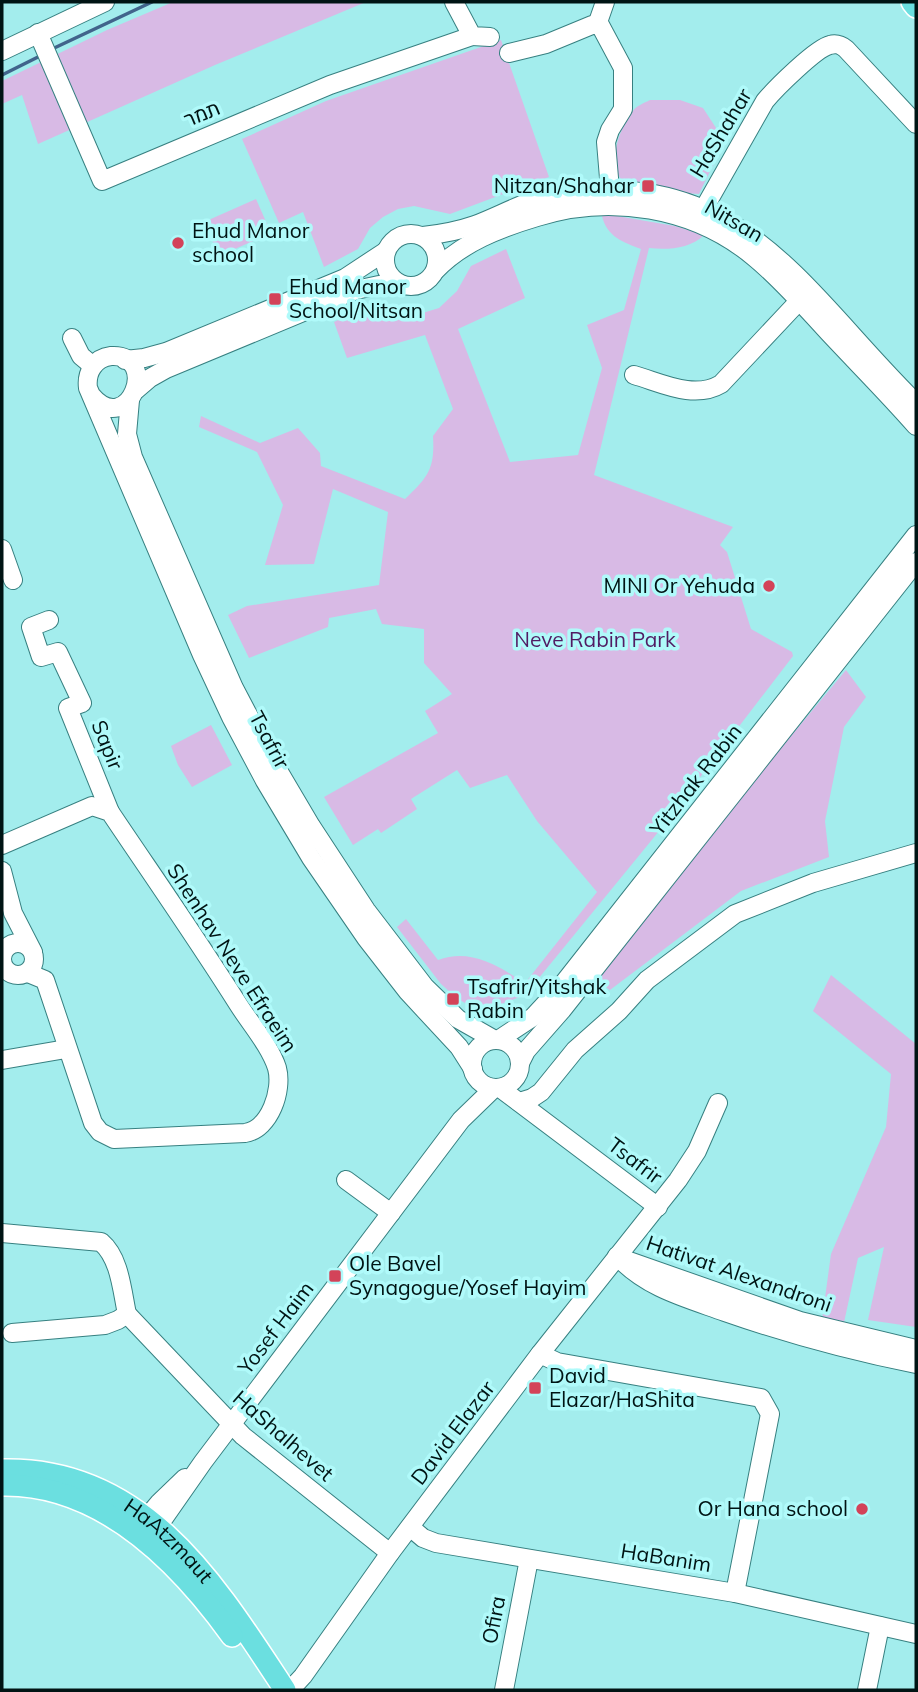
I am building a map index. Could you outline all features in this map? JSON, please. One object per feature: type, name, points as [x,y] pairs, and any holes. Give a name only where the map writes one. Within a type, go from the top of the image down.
[{"type":"main road","points":[[912,2],[916,7]]},
{"type":"main road","name":"HaAtzmaut","points":[[2,1470],[38,1471],[73,1479],[108,1492],[147,1530],[200,1570],[287,1690]]},
{"type":"main road","name":"HaAtzmaut","points":[[2,1485],[38,1487],[62,1492],[147,1530],[181,1575],[215,1612],[269,1690]]},
{"type":"street","points":[[2,51],[44,46],[105,2]]},
{"type":"street","name":"תמר","points":[[44,46],[102,181],[330,85],[481,37],[454,2]]},
{"type":"street","points":[[597,25],[605,2]]},
{"type":"street","points":[[509,53],[546,44],[592,25],[600,25],[623,68],[625,96],[623,109],[606,142],[610,190]]},
{"type":"street","name":"HaShahar","points":[[699,215],[765,101],[775,89],[826,46],[841,45],[846,49],[916,124]]},
{"type":"street","name":"Nitsan","points":[[423,236],[462,230],[555,194],[610,190],[657,195],[699,215],[740,228],[780,260],[916,403]]},
{"type":"street","name":"Nitsan","points":[[435,271],[452,254],[474,242],[527,220],[570,208],[632,207],[699,215],[753,256],[916,426]]},
{"type":"street","points":[[386,251],[345,278],[166,352],[144,358],[125,360],[110,356],[100,360],[93,366],[87,382],[91,395],[98,402],[112,407],[123,405],[150,378],[166,369],[356,290],[379,285],[413,286],[423,283],[435,271],[437,261],[436,250],[423,236],[413,233],[399,236],[391,242],[386,251],[384,260],[387,270],[392,278],[402,285]]},
{"type":"street","points":[[634,375],[694,392],[713,389],[721,384],[799,301]]},
{"type":"street","points":[[72,338],[81,356],[93,366]]},
{"type":"street","points":[[125,360],[136,373],[133,395]]},
{"type":"street","name":"Tsafrir","points":[[91,395],[207,666],[231,718],[271,791],[311,858],[373,948],[408,992],[459,1047],[473,1070]]},
{"type":"street","name":"Tsafrir","points":[[133,395],[127,434],[133,457],[228,676],[285,783],[366,910],[425,988],[458,1019],[497,1040]]},
{"type":"street","name":"Yitzhak Rabin","points":[[497,1040],[533,1017],[559,989],[916,535]]},
{"type":"street","points":[[2,549],[13,580]]},
{"type":"street","name":"Yitzhak Rabin","points":[[521,1065],[526,1051],[562,1010],[916,562]]},
{"type":"street","name":"Sapir","points":[[50,620],[32,627],[41,657],[58,652],[82,703],[68,708],[110,812]]},
{"type":"street","points":[[2,845],[92,806],[110,812]]},
{"type":"street","name":"Shenhav Neve Efraeim","points":[[28,973],[45,980],[66,1049],[93,1123],[100,1132],[114,1139],[250,1132],[264,1122],[279,1091],[277,1067],[209,958],[110,812]]},
{"type":"street","points":[[525,1100],[541,1092],[575,1051],[620,1011],[647,979],[735,914],[813,883],[916,853]]},
{"type":"street","points":[[2,871],[13,913],[33,953],[34,964],[28,973],[17,976],[5,961],[13,913]]},
{"type":"street","points":[[5,961],[15,944],[26,945],[33,953]]},
{"type":"street","points":[[497,1040],[509,1043],[515,1049],[521,1065],[513,1082],[497,1088],[482,1084],[473,1070],[472,1060],[477,1049],[487,1041],[497,1040]]},
{"type":"street","points":[[2,1060],[66,1049]]},
{"type":"street","name":"Tsafrir","points":[[521,1065],[525,1100]]},
{"type":"street","name":"Yosef Haim","points":[[461,1120],[470,1097],[473,1070]]},
{"type":"street","name":"Tsafrir","points":[[497,1088],[525,1100],[552,1126],[657,1207]]},
{"type":"street","name":"Yosef Haim","points":[[147,1530],[231,1426],[461,1120],[497,1088]]},
{"type":"street","name":"David Elazar","points":[[287,1690],[303,1675],[390,1553],[540,1354],[657,1207],[697,1151],[718,1103]]},
{"type":"street","points":[[346,1180],[391,1213]]},
{"type":"street","name":"HaShalhevet","points":[[2,1233],[101,1242],[108,1248],[114,1260],[127,1314],[231,1426],[390,1553]]},
{"type":"street","name":"Hativat Alexandroni","points":[[617,1256],[752,1306],[853,1336],[916,1349]]},
{"type":"street","name":"Hativat Alexandroni","points":[[617,1256],[629,1270],[646,1281],[678,1295],[796,1335],[916,1364]]},
{"type":"street","points":[[12,1333],[105,1325],[127,1314]]},
{"type":"street","points":[[540,1354],[557,1362],[761,1398],[770,1414],[735,1593]]},
{"type":"street","name":"HaBanim","points":[[410,1527],[423,1538],[436,1543],[735,1593],[916,1634]]},
{"type":"street","name":"Ofira","points":[[504,1690],[530,1559]]},
{"type":"street","points":[[867,1690],[880,1626]]},
{"type":"green space","points":[[173,2],[366,2],[215,65],[38,144],[22,95],[2,104],[2,81],[107,30]]},
{"type":"green space","points":[[501,40],[549,177],[450,214],[414,206],[398,209],[370,228],[358,249],[324,267],[303,212],[279,223],[242,139],[326,101]]},
{"type":"green space","points":[[650,100],[680,100],[703,108],[718,131],[716,159],[699,194],[640,190],[624,182],[618,175],[616,147],[623,127],[634,110]]},
{"type":"green space","points":[[256,199],[271,233],[219,256],[204,222]]},
{"type":"green space","name":"Neve Rabin Park","points":[[611,215],[675,226],[704,235],[692,243],[678,247],[649,248],[594,475],[733,527],[720,545],[727,552],[751,629],[792,652],[793,656],[655,836],[525,995],[491,1008],[472,1007],[441,984],[397,927],[406,919],[438,960],[462,956],[473,958],[494,965],[525,983],[597,892],[537,821],[507,775],[470,788],[457,770],[411,799],[417,809],[381,833],[378,829],[353,845],[324,797],[438,733],[425,711],[452,694],[424,663],[424,629],[382,624],[376,609],[329,618],[328,627],[249,658],[228,615],[247,606],[379,585],[388,512],[333,489],[314,564],[265,565],[283,505],[257,452],[199,427],[201,416],[260,443],[298,428],[320,453],[321,466],[405,499],[428,472],[433,457],[433,436],[453,409],[425,335],[347,358],[334,322],[364,308],[380,308],[416,315],[439,308],[457,291],[471,266],[506,249],[525,298],[458,329],[510,462],[578,455],[602,368],[587,325],[624,310],[641,249],[612,234],[602,216]]},
{"type":"green space","points":[[846,670],[866,697],[844,727],[825,821],[829,857],[741,891],[610,990],[590,977]]},
{"type":"green space","points":[[211,725],[232,765],[192,787],[178,765],[171,746]]},
{"type":"green space","points":[[831,975],[916,1044],[916,1327],[868,1320],[884,1247],[858,1258],[843,1327],[822,1320],[831,1254],[886,1127],[891,1074],[813,1011]]},
{"type":"waterway","points":[[50,50],[152,2]]},
{"type":"waterway","points":[[2,75],[40,56]]},
{"type":"place","name":"Nitzan/Shahar","points":[[648,186]]},
{"type":"place","name":"Ehud Manor school","points":[[178,243]]},
{"type":"place","name":"Ehud Manor School/Nitsan","points":[[275,299]]},
{"type":"place","name":"MINI Or Yehuda","points":[[769,586]]},
{"type":"place","name":"Tsafrir/Yitshak Rabin","points":[[453,999]]},
{"type":"place","name":"Ole Bavel Synagogue/Yosef Hayim","points":[[335,1276]]},
{"type":"place","name":"David Elazar/HaShita","points":[[535,1388]]},
{"type":"place","name":"Or Hana school","points":[[862,1509]]}]
